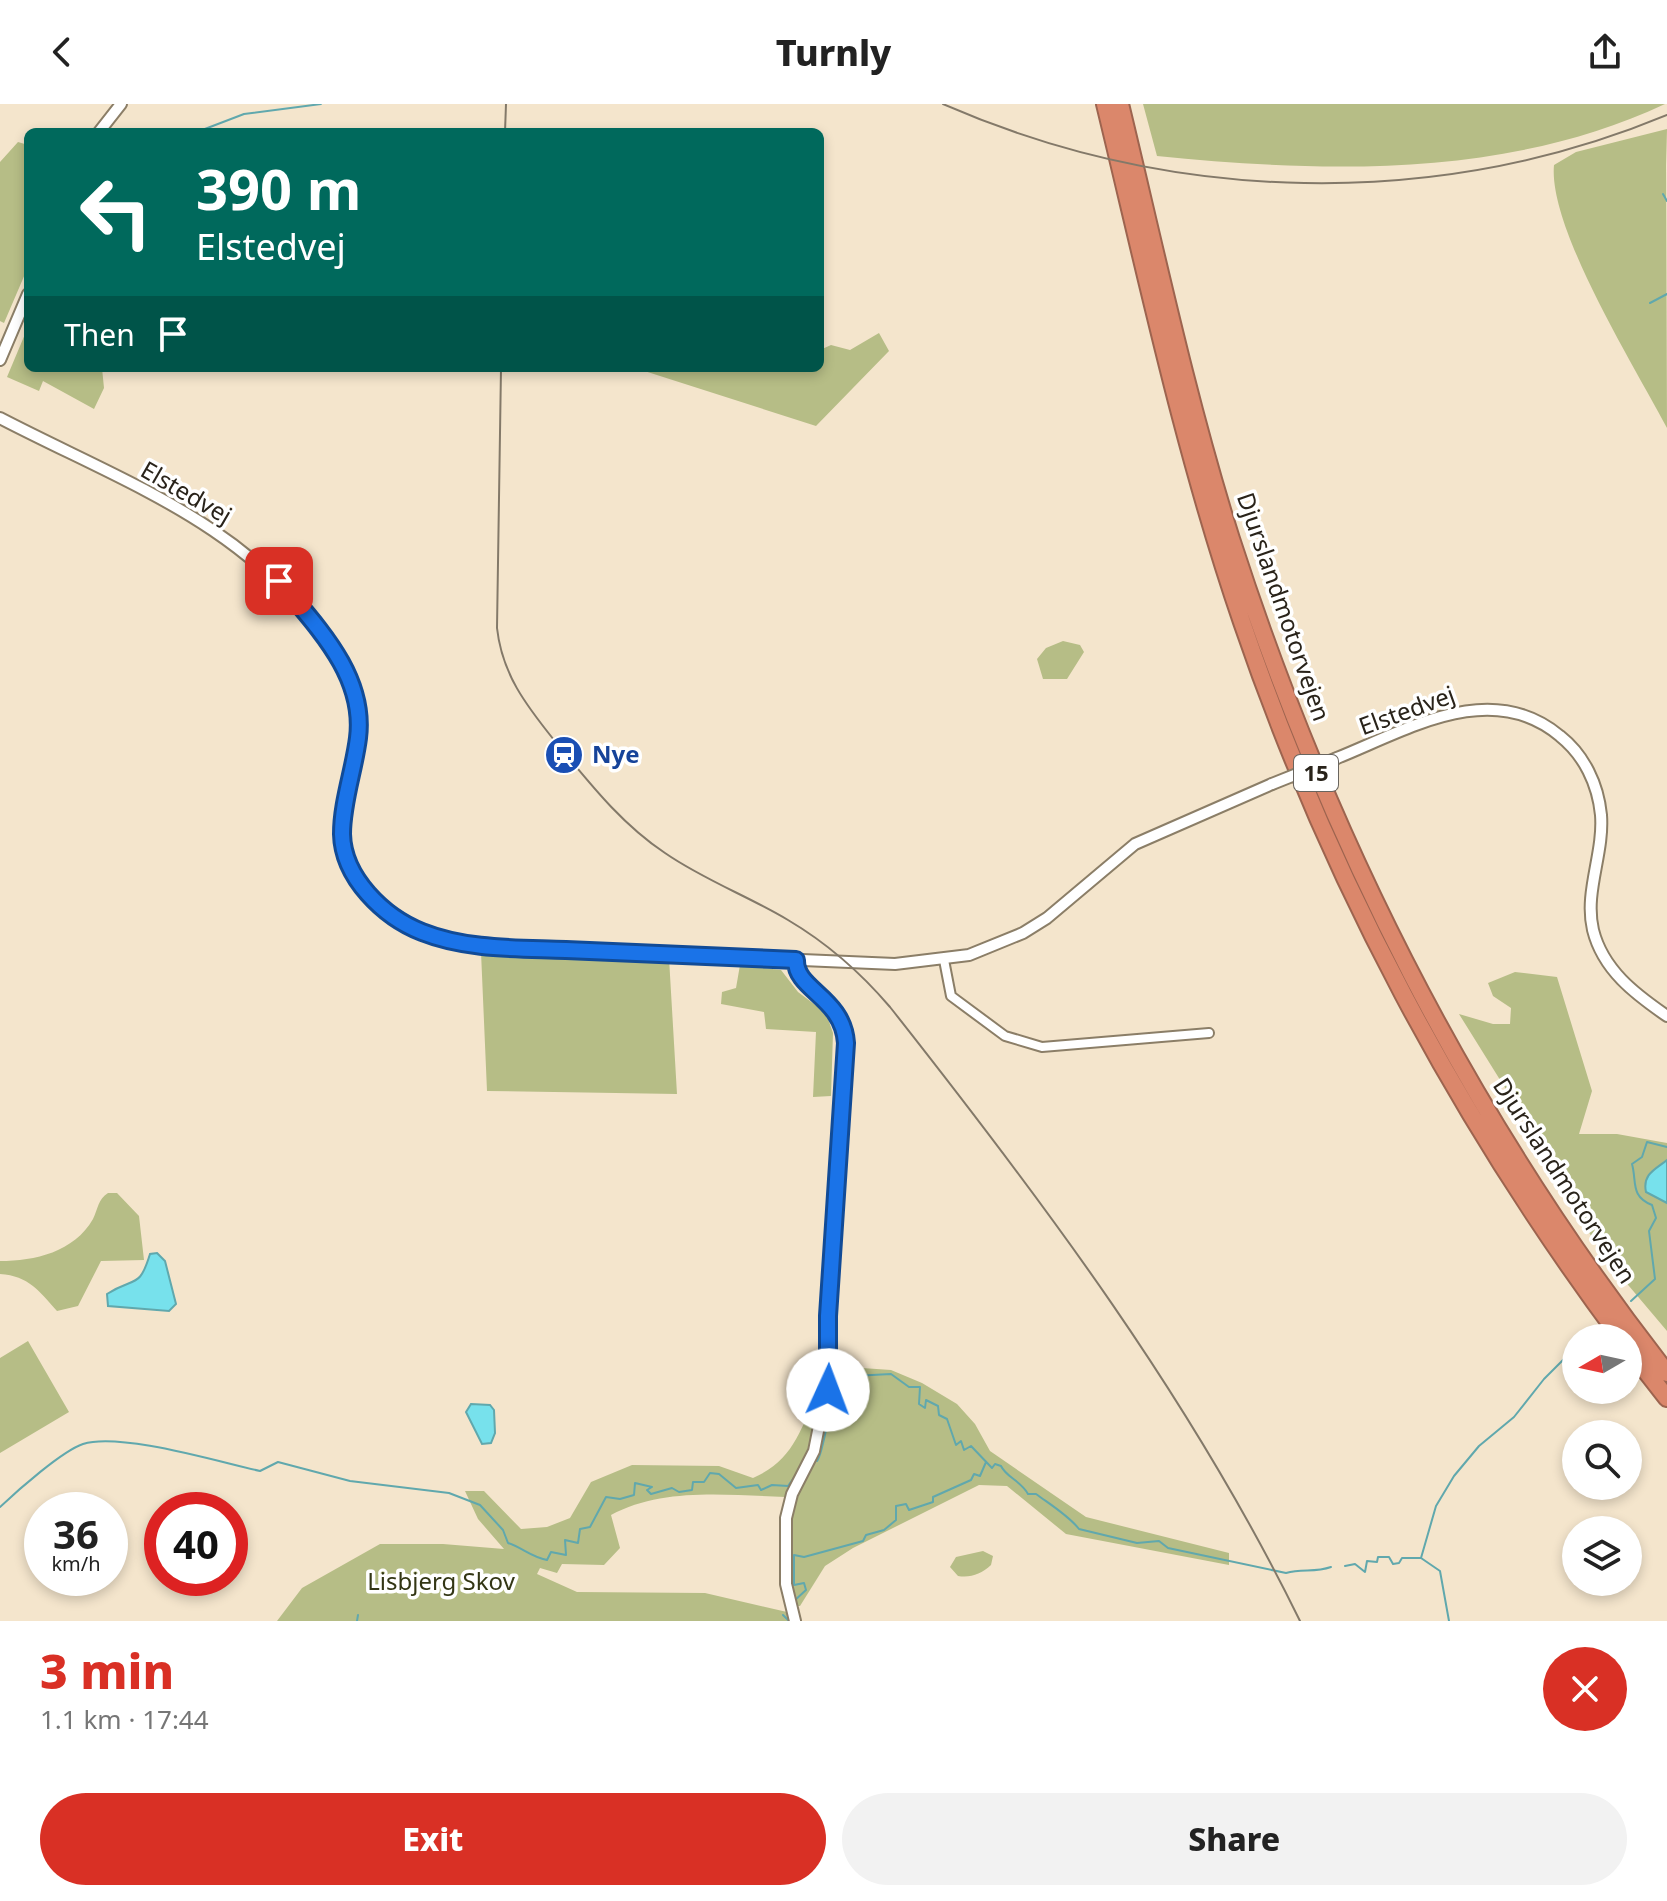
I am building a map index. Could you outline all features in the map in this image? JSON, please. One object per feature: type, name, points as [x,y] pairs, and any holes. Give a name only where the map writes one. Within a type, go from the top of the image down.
[{"type":"highway","name":"Djurslandmotorvejen","points":[[1105,104],[1178,405],[1215,539],[1264,684],[1306,789],[1377,943],[1460,1097],[1552,1244],[1611,1324]]},
{"type":"highway","name":"Djurslandmotorvejen","points":[[1120,104],[1230,535],[1279,678],[1332,810],[1392,938],[1488,1112],[1564,1233],[1667,1373]]},
{"type":"highway","points":[[1642,1366],[1667,1398]]},
{"type":"street","points":[[102,128],[121,104]]},
{"type":"street","points":[[0,360],[24,303]]},
{"type":"street","name":"Elstedvej","points":[[0,418],[193,515],[259,562],[321,632],[342,664],[358,703],[359,731],[343,822],[343,848],[358,882],[399,920],[420,932],[475,946],[796,960],[895,964],[969,955],[1023,933],[1047,918],[1135,844],[1272,784],[1468,709],[1510,711],[1553,730],[1576,751],[1598,796],[1601,841],[1590,904],[1593,931],[1619,979],[1667,1016]]},
{"type":"street","points":[[795,1621],[786,1584],[786,1518],[792,1494],[814,1451],[828,1390],[828,1316],[846,1043],[841,1017],[832,1004],[805,982],[796,968],[796,960]]},
{"type":"street","points":[[944,960],[951,996],[1016,1041],[1059,1047],[1209,1033]]},
{"type":"green space","points":[[1143,104],[1665,104],[1605,128],[1543,146],[1416,164],[1351,167],[1157,156]]},
{"type":"green space","points":[[1667,129],[1667,428],[1579,260],[1556,192],[1554,165],[1576,152]]},
{"type":"green space","points":[[18,142],[24,144],[24,276],[4,323],[0,321],[0,162]]},
{"type":"green space","points":[[879,333],[889,351],[816,426],[647,372],[824,372],[824,348],[831,345],[850,350]]},
{"type":"green space","points":[[24,337],[24,372],[102,372],[104,388],[94,409],[43,381],[39,391],[7,377]]},
{"type":"green space","points":[[1063,641],[1080,645],[1084,652],[1067,679],[1043,679],[1037,659],[1046,648]]},
{"type":"green space","points":[[481,952],[669,958],[677,1094],[487,1091]]},
{"type":"green space","points":[[740,965],[781,970],[798,992],[826,1013],[833,1033],[831,1096],[813,1097],[816,1032],[766,1029],[764,1012],[721,1004],[722,992],[736,988]]},
{"type":"green space","points":[[1515,972],[1557,977],[1592,1091],[1579,1134],[1617,1134],[1667,1143],[1667,1331],[1607,1260],[1539,1156],[1527,1123],[1459,1014],[1493,1024],[1510,1024],[1511,1008],[1493,996],[1488,983]]},
{"type":"green space","points":[[108,1193],[117,1193],[139,1216],[144,1260],[101,1261],[78,1306],[57,1311],[26,1281],[0,1274],[0,1261],[40,1256],[75,1239],[93,1219],[100,1201]]},
{"type":"green space","points":[[28,1341],[69,1412],[0,1453],[0,1358]]},
{"type":"green space","points":[[833,1366],[891,1370],[922,1383],[957,1404],[975,1424],[990,1451],[1086,1517],[1229,1553],[1229,1565],[1066,1534],[1007,1486],[979,1485],[853,1548],[825,1566],[800,1606],[793,1606],[788,1558],[791,1506],[814,1463]]},
{"type":"green space","name":"Lisbjerg Skov","points":[[818,1392],[824,1393],[813,1434],[799,1472],[785,1497],[718,1494],[673,1496],[631,1506],[611,1515],[620,1548],[604,1565],[562,1564],[557,1573],[540,1568],[537,1574],[577,1592],[705,1593],[787,1612],[792,1621],[277,1621],[302,1588],[380,1544],[443,1544],[504,1549],[478,1519],[465,1491],[484,1491],[521,1529],[547,1527],[570,1518],[591,1482],[632,1465],[719,1466],[753,1478],[767,1471],[787,1453]]},
{"type":"green space","points":[[983,1551],[993,1556],[991,1565],[980,1573],[958,1576],[950,1567],[956,1557]]},
{"type":"water","points":[[1667,1160],[1667,1203],[1646,1192],[1645,1186],[1651,1173]]},
{"type":"water","points":[[157,1253],[165,1261],[176,1304],[169,1311],[108,1306],[107,1294],[139,1278],[150,1254]]},
{"type":"water","points":[[471,1404],[490,1405],[494,1410],[495,1433],[491,1443],[482,1444],[466,1412]]},
{"type":"waterway","points":[[207,128],[244,114],[321,104]]},
{"type":"waterway","points":[[1663,194],[1667,201]]},
{"type":"waterway","points":[[1650,303],[1667,294]]},
{"type":"waterway","points":[[1631,1301],[1655,1279],[1649,1231],[1656,1218],[1652,1205],[1637,1193],[1632,1164],[1642,1157],[1647,1142],[1667,1147]]},
{"type":"waterway","points":[[1345,1566],[1355,1564],[1365,1572],[1367,1561],[1377,1562],[1378,1557],[1389,1557],[1393,1564],[1399,1563],[1402,1558],[1421,1558],[1436,1506],[1454,1476],[1479,1446],[1514,1417],[1562,1361]]},
{"type":"waterway","points":[[834,1377],[891,1374],[909,1387],[920,1387],[919,1404],[925,1408],[926,1400],[938,1406],[939,1415],[947,1419],[956,1445],[961,1441],[964,1450],[971,1446],[992,1468],[995,1464],[1001,1466],[1028,1494],[1036,1494],[1079,1529],[1137,1543],[1159,1541],[1168,1548],[1286,1573],[1331,1567]]},
{"type":"waterway","points":[[817,1461],[825,1436],[835,1379]]},
{"type":"waterway","points":[[0,1507],[40,1472],[74,1448],[100,1441],[120,1442],[260,1471],[278,1462],[350,1481],[449,1493],[480,1505],[503,1530],[508,1543],[547,1560],[551,1552],[566,1555],[565,1540],[578,1543],[580,1529],[590,1527],[606,1497],[620,1499],[634,1495],[635,1483],[652,1487],[647,1490],[651,1494],[672,1488],[679,1492],[692,1490],[693,1482],[704,1482],[710,1473],[719,1474],[736,1488],[758,1485],[761,1490],[772,1485],[788,1486],[798,1472]]},
{"type":"waterway","points":[[794,1601],[806,1590],[804,1583],[794,1585],[794,1555],[804,1557],[863,1541],[866,1535],[884,1530],[896,1520],[896,1506],[906,1504],[909,1510],[933,1502],[933,1497],[971,1480],[974,1474],[980,1476],[986,1462]]},
{"type":"waterway","points":[[1421,1558],[1440,1571],[1449,1621]]},
{"type":"waterway","points":[[357,1621],[358,1615]]},
{"type":"waterway","points":[[783,1615],[789,1621]]},
{"type":"tram line","points":[[505,128],[506,104]]},
{"type":"tram line","points":[[943,104],[1030,137],[1120,161],[1212,177],[1304,183],[1397,180],[1489,168],[1579,146],[1667,115]]},
{"type":"tram line","points":[[501,372],[497,628],[504,660],[525,701],[592,786],[633,828],[680,863],[802,929],[855,971],[890,1007],[1003,1153],[1112,1303],[1211,1458],[1300,1621]]},
{"type":"place","name":"Nye","points":[[564,755]]},
{"type":"route","points":[[279,581],[332,647],[352,684],[358,703],[359,722],[343,822],[343,848],[358,882],[399,920],[420,932],[475,946],[796,960],[796,968],[805,982],[832,1004],[841,1017],[846,1043],[828,1316],[828,1390]]}]
